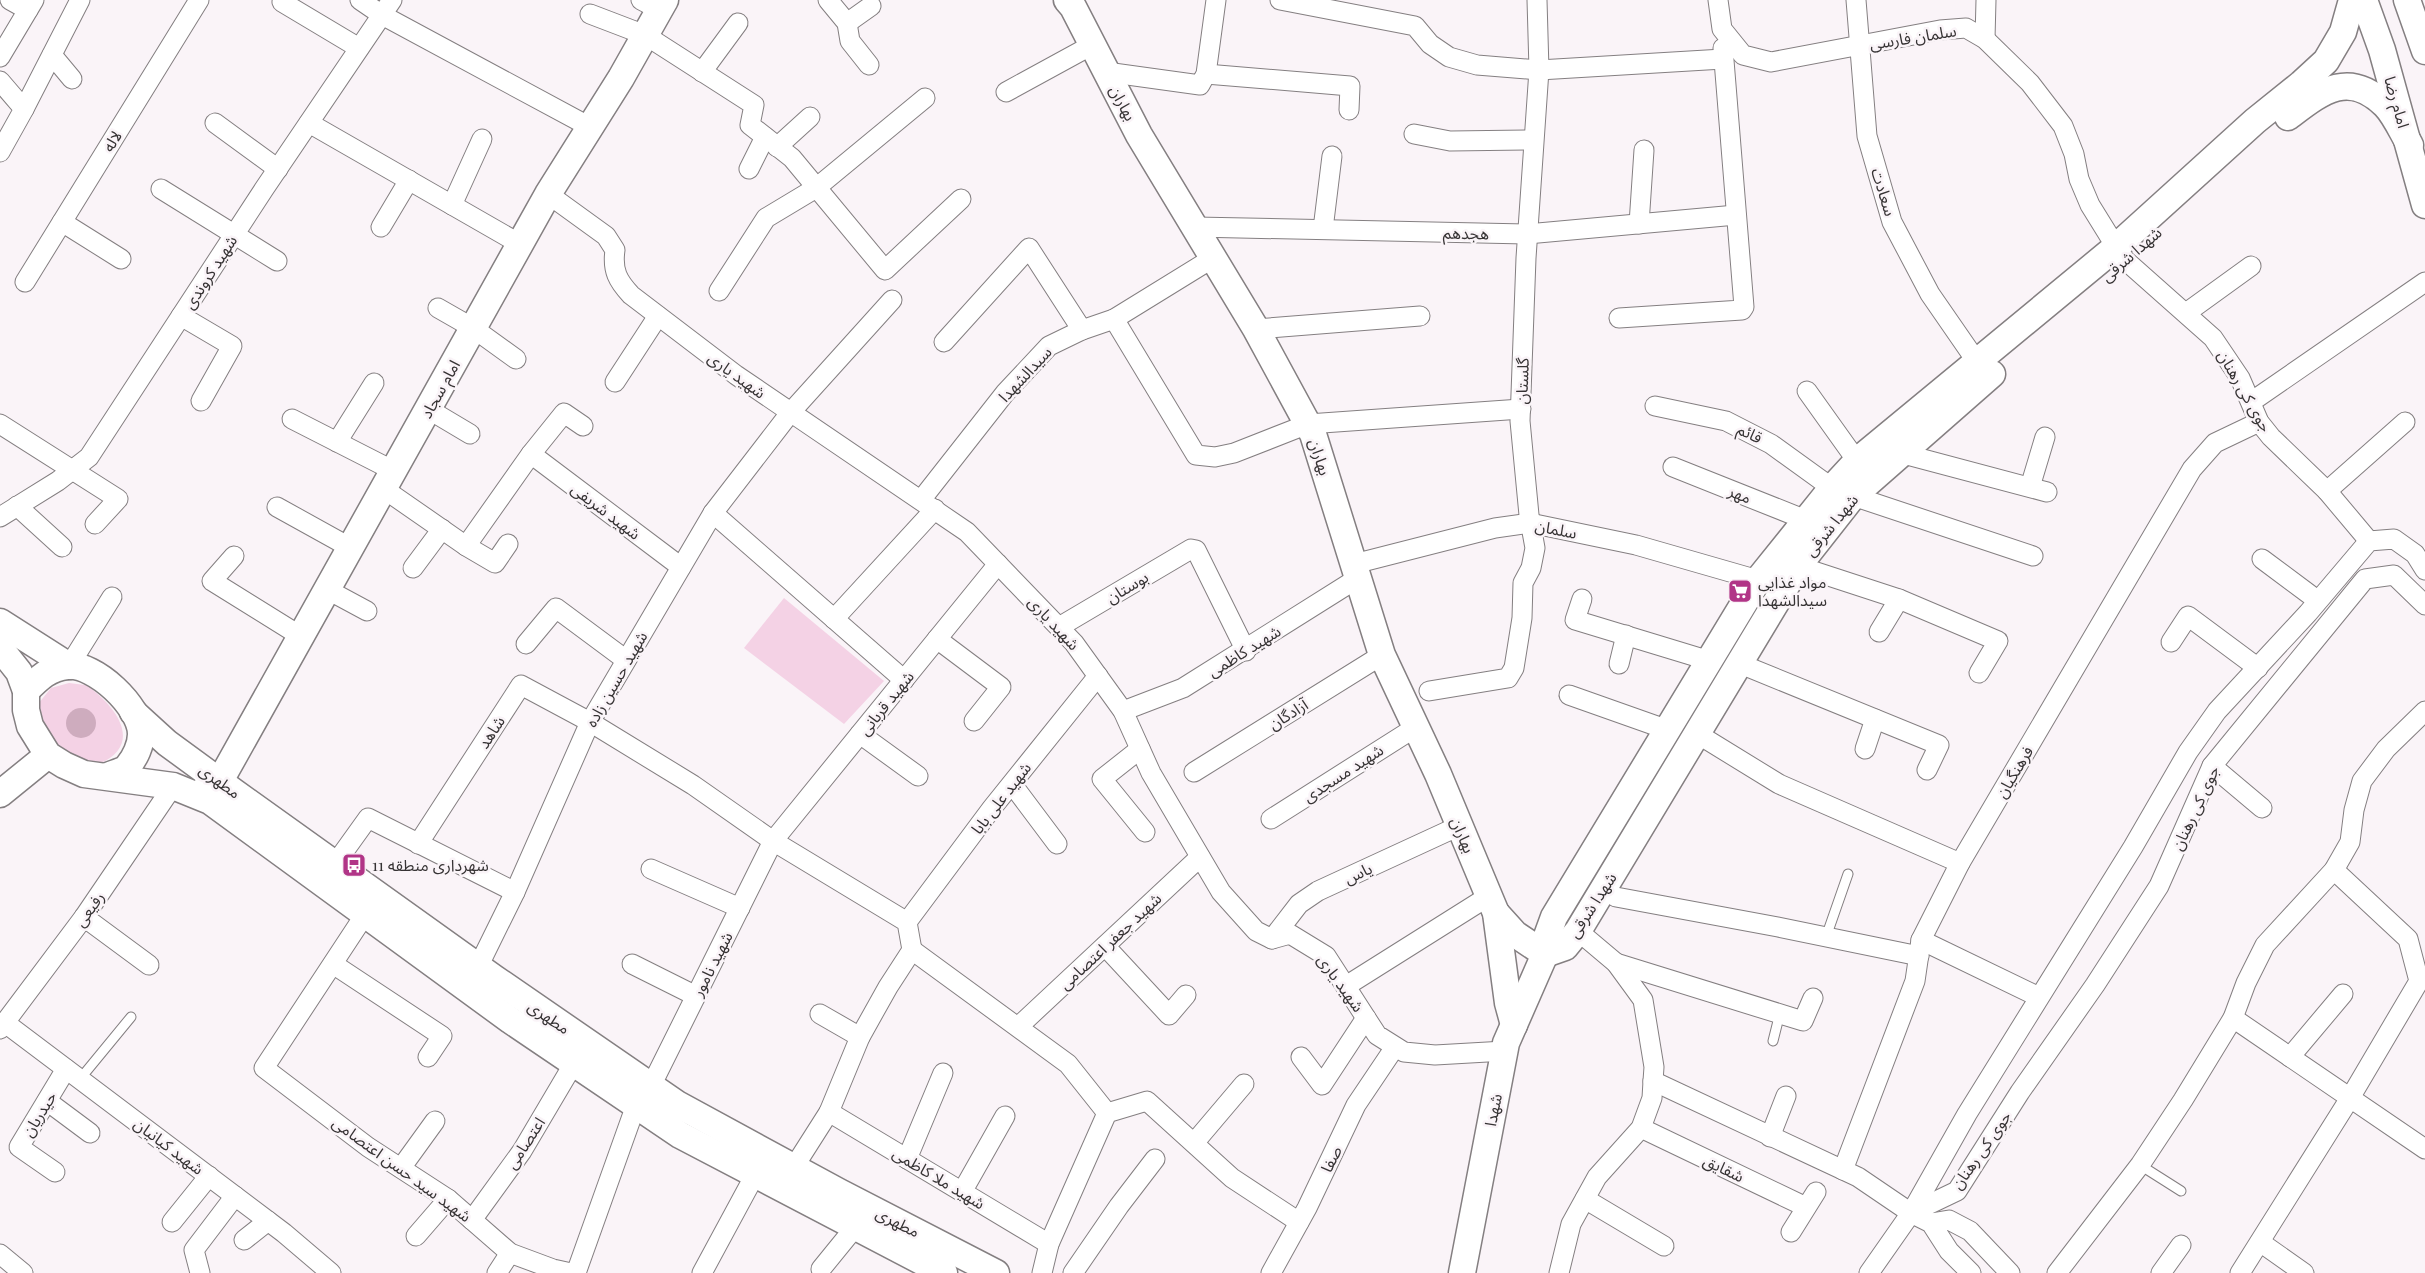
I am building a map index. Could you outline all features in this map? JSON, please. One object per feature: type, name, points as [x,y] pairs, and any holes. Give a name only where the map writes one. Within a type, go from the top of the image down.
[{"type":"main road","name":"بهاران","points":[[1067,0],[1140,135],[1256,329],[1313,434],[1382,655],[1416,726],[1492,905]]},
{"type":"main road","name":"بهاران","points":[[1076,0],[1088,36]]},
{"type":"main road","name":"شهدا شرقی","points":[[2120,254],[1977,362],[1857,461],[1843,492],[1738,663],[1604,890],[1578,931],[1565,947],[1545,954],[1546,938],[1554,917],[1758,580],[1806,520],[1843,492],[1900,453],[2248,139],[2326,61],[2344,32],[2352,0]]},
{"type":"main road","name":"امام رضا","points":[[2364,0],[2382,50],[2410,145],[2425,205]]},
{"type":"main road","points":[[2407,0],[2425,50]]},
{"type":"main road","points":[[2417,0],[2425,7]]},
{"type":"main road","name":"امام سجاد","points":[[215,791],[548,194],[645,35],[655,3]]},
{"type":"main road","name":"شهدا شرقی","points":[[2248,139],[2316,96],[2340,86],[2366,90],[2386,106],[2410,145]]},
{"type":"main road","points":[[0,622],[69,666],[91,672],[109,684],[133,712],[141,733],[138,750],[127,767],[108,776],[84,774],[48,755],[30,726],[26,710],[26,691],[19,672],[0,648]]},
{"type":"main road","points":[[26,691],[45,673],[69,666]]},
{"type":"main road","name":"مطهری","points":[[133,712],[167,742],[215,791],[366,913],[510,1020],[574,1063],[644,1095],[677,1104],[996,1273]]},
{"type":"main road","points":[[0,794],[14,780],[48,755]]},
{"type":"main road","name":"مطهری","points":[[108,776],[215,791],[335,864],[478,967],[644,1095],[680,1135],[756,1173],[944,1273]]},
{"type":"main road","points":[[1492,905],[1515,934],[1545,954]]},
{"type":"main road","points":[[1492,905],[1508,1003],[1514,1025]]},
{"type":"main road","name":"شهدا","points":[[1462,1273],[1505,1050],[1545,954]]},
{"type":"street","points":[[0,57],[31,5],[10,0]]},
{"type":"street","points":[[0,152],[80,0]]},
{"type":"street","name":"لاله","points":[[25,282],[199,0]]},
{"type":"street","points":[[360,0],[387,7],[590,127]]},
{"type":"street","points":[[828,0],[846,23],[850,41],[869,65]]},
{"type":"street","points":[[1106,72],[1200,85],[1206,74],[1216,0]]},
{"type":"street","points":[[1280,0],[1319,4],[1415,26],[1430,44],[1448,57],[1477,65],[1539,70],[1723,59]]},
{"type":"street","name":"گلستان","points":[[1429,690],[1508,678],[1514,668],[1522,618],[1523,583],[1531,568],[1535,548],[1530,523],[1521,409],[1527,234],[1532,140],[1539,70],[1537,0]]},
{"type":"street","points":[[1619,318],[1742,310],[1744,307],[1722,29],[1718,0]]},
{"type":"street","name":"سعادت","points":[[1856,0],[1867,136],[1892,222],[1930,294],[1977,362]]},
{"type":"street","points":[[1985,39],[1986,0]]},
{"type":"street","points":[[282,2],[359,48]]},
{"type":"street","points":[[846,23],[871,6]]},
{"type":"street","name":"شهید کروندی","points":[[0,516],[71,471],[89,457],[233,236],[387,7]]},
{"type":"street","points":[[590,14],[645,35],[754,105],[750,125],[792,158],[885,270],[961,199]]},
{"type":"street","points":[[702,72],[738,23]]},
{"type":"street","name":"سلمان فارسی","points":[[1722,29],[1743,55],[1771,62],[1940,30],[1966,28],[1985,39],[2030,83],[2063,126],[2074,154],[2082,188],[2090,205],[2120,254]]},
{"type":"street","points":[[1006,92],[1088,36]]},
{"type":"street","points":[[52,55],[72,78]]},
{"type":"street","points":[[1206,74],[1350,86],[1350,110]]},
{"type":"street","points":[[0,81],[24,109]]},
{"type":"street","points":[[719,291],[766,218],[816,188],[925,98]]},
{"type":"street","points":[[749,169],[771,142],[810,117]]},
{"type":"street","points":[[215,123],[278,169]]},
{"type":"street","points":[[309,123],[520,244]]},
{"type":"street","points":[[1414,134],[1450,141],[1532,140]]},
{"type":"street","points":[[452,205],[482,139]]},
{"type":"street","points":[[1639,224],[1644,150]]},
{"type":"street","points":[[1323,229],[1332,156]]},
{"type":"street","points":[[381,227],[409,180]]},
{"type":"street","points":[[160,189],[233,236],[277,261]]},
{"type":"street","name":"شهید یاری","points":[[548,194],[606,236],[615,250],[614,258],[617,279],[631,296],[790,412],[967,532],[1059,627],[1074,643],[1123,711],[1151,773],[1221,892],[1256,931],[1272,940],[1290,934],[1326,956],[1377,1035],[1404,1052],[1436,1055],[1505,1050]]},
{"type":"street","name":"هجدهم","points":[[1195,226],[1527,234],[1736,216]]},
{"type":"street","points":[[62,222],[121,259]]},
{"type":"street","points":[[944,342],[1029,248],[1082,330]]},
{"type":"street","name":"جوی کی رهنان","points":[[1911,1213],[1967,1114],[2038,997],[2133,848],[2188,752],[2218,711],[2308,613],[2368,541],[2327,491],[2272,437],[2260,422],[2240,378],[2213,338],[2120,254]]},
{"type":"street","name":"سیدالشهدا","points":[[834,619],[928,505],[1005,393],[1049,346],[1082,330],[1114,320],[1213,258]]},
{"type":"street","points":[[2186,313],[2251,266]]},
{"type":"street","points":[[2251,402],[2425,282]]},
{"type":"street","name":"شهید حسین زاده","points":[[478,967],[515,892],[590,722],[713,513],[790,412],[892,300]]},
{"type":"street","points":[[438,308],[473,328],[516,359]]},
{"type":"street","points":[[181,316],[232,346],[201,401]]},
{"type":"street","points":[[615,382],[658,316]]},
{"type":"street","points":[[1256,329],[1420,316]]},
{"type":"street","points":[[1114,320],[1196,455],[1215,457],[1234,454],[1308,424],[1521,409]]},
{"type":"street","points":[[337,442],[374,383]]},
{"type":"street","points":[[1807,391],[1857,461]]},
{"type":"street","name":"قائم","points":[[1655,406],[1726,421],[1771,444],[1843,492],[2032,556]]},
{"type":"street","points":[[428,409],[470,434]]},
{"type":"street","points":[[466,546],[531,454],[564,413],[583,426]]},
{"type":"street","points":[[292,419],[337,442],[389,480],[442,529],[466,546],[496,563],[508,544]]},
{"type":"street","name":"فرهنگیان","points":[[1843,1170],[1915,981],[1920,948],[1960,863],[2192,469],[2215,444],[2260,422]]},
{"type":"street","points":[[2327,491],[2405,422]]},
{"type":"street","points":[[0,424],[71,471],[118,499],[95,524]]},
{"type":"street","points":[[1900,453],[2039,490],[2045,437]]},
{"type":"street","name":"شهید شریفی","points":[[531,454],[681,567]]},
{"type":"street","name":"مهر","points":[[1674,467],[1806,520]]},
{"type":"street","points":[[17,506],[62,547]]},
{"type":"street","points":[[277,507],[351,548]]},
{"type":"street","points":[[713,513],[904,680]]},
{"type":"street","name":"سلمان","points":[[1356,571],[1495,528],[1530,523],[1636,545],[1758,580]]},
{"type":"street","points":[[413,568],[442,529]]},
{"type":"street","points":[[2368,541],[2394,539],[2415,554],[2425,570]]},
{"type":"street","name":"بوستان","points":[[1059,627],[1191,549],[1196,550],[1246,651]]},
{"type":"street","points":[[234,556],[212,581],[302,637]]},
{"type":"street","points":[[2262,559],[2317,600]]},
{"type":"street","name":"شهید قربانی","points":[[773,841],[998,564]]},
{"type":"street","points":[[1798,566],[1899,599],[1998,641],[1979,673]]},
{"type":"street","name":"شهید کاظمی","points":[[1123,711],[1184,688],[1246,651],[1356,571]]},
{"type":"street","name":"جوی کی رهنان","points":[[1911,1213],[1957,1191],[2020,1092],[2095,985],[2159,886],[2212,766],[2365,579],[2394,575],[2425,605]]},
{"type":"street","points":[[328,590],[367,611]]},
{"type":"street","points":[[69,666],[112,597]]},
{"type":"street","points":[[1582,599],[1575,620],[1710,661]]},
{"type":"street","points":[[1879,632],[1899,599]]},
{"type":"street","points":[[526,644],[556,608],[626,660]]},
{"type":"street","points":[[2171,642],[2188,616],[2258,668]]},
{"type":"street","points":[[1619,664],[1626,635]]},
{"type":"street","points":[[938,639],[1001,686],[974,721]]},
{"type":"street","name":"آزادگان","points":[[1194,772],[1382,655]]},
{"type":"street","points":[[1738,663],[1939,745],[1927,770]]},
{"type":"street","name":"شهید علی بابا","points":[[907,922],[1012,784],[1098,676]]},
{"type":"street","name":"شاهد","points":[[418,844],[521,684],[590,722]]},
{"type":"street","points":[[1569,695],[1668,730]]},
{"type":"street","points":[[2057,1273],[2140,1165],[2233,1018],[2246,983],[2265,945],[2289,916],[2334,870],[2350,842],[2354,810],[2362,781],[2386,749],[2425,711]]},
{"type":"street","points":[[1865,750],[1875,719]]},
{"type":"street","points":[[590,722],[693,786],[773,841],[907,922],[912,950],[888,987],[860,1037],[829,1112],[794,1167]]},
{"type":"street","name":"شهید مسجدی","points":[[1271,819],[1416,726]]},
{"type":"street","points":[[1696,733],[1779,784],[1960,863]]},
{"type":"street","points":[[860,734],[918,776]]},
{"type":"street","points":[[1140,749],[1102,779],[1145,832]]},
{"type":"street","points":[[2212,766],[2262,808]]},
{"type":"street","points":[[1012,784],[1057,844]]},
{"type":"street","name":"رفیعی","points":[[2,1026],[84,917],[173,786]]},
{"type":"street","points":[[335,864],[368,818],[515,892]]},
{"type":"street","name":"یاس","points":[[1272,940],[1299,904],[1318,891],[1459,826]]},
{"type":"street","name":"شهید نامور","points":[[576,1273],[644,1095],[696,996],[773,841]]},
{"type":"street","name":"شهید جعفر اعتصامی","points":[[1019,1026],[1200,857]]},
{"type":"street","points":[[651,869],[740,908]]},
{"type":"street","points":[[2240,1273],[2350,1098],[2419,981],[2408,939],[2334,870]]},
{"type":"street","points":[[1604,890],[1616,897],[1826,937],[1920,948],[2038,997]]},
{"type":"street","points":[[1346,986],[1492,905]]},
{"type":"street","points":[[366,913],[332,964],[442,1036],[428,1057]]},
{"type":"street","points":[[84,917],[149,965]]},
{"type":"street","points":[[1559,1273],[1571,1224],[1585,1199],[1598,1177],[1641,1128],[1652,1098],[1654,1068],[1643,1000],[1616,963],[1578,931]]},
{"type":"street","points":[[1105,946],[1169,1015],[1186,995]]},
{"type":"street","points":[[912,950],[1019,1026],[1068,1064],[1107,1114]]},
{"type":"street","points":[[1616,963],[1804,1021],[1813,998]]},
{"type":"street","name":"شهید سید حسن اعتصامی","points":[[332,964],[264,1068],[368,1146],[448,1199],[510,1252],[553,1270],[571,1273]]},
{"type":"street","points":[[632,964],[696,996]]},
{"type":"street","points":[[2290,1057],[2343,994]]},
{"type":"street","points":[[820,1014],[860,1037]]},
{"type":"street","points":[[1301,1057],[1322,1085],[1366,1018]]},
{"type":"street","points":[[2233,1018],[2425,1149]]},
{"type":"street","name":"شهید کیانیان","points":[[2,1026],[73,1074],[209,1176],[331,1273]]},
{"type":"street","name":"صفا","points":[[1271,1273],[1299,1222],[1356,1105],[1395,1047]]},
{"type":"street","name":"اعتصامی","points":[[472,1220],[522,1151],[574,1063]]},
{"type":"street","points":[[907,1159],[942,1073]]},
{"type":"street","name":"حیدریان","points":[[55,1172],[18,1147],[47,1100],[73,1074]]},
{"type":"street","points":[[1653,1082],[1858,1177],[1911,1213],[1931,1223],[1949,1251],[1971,1273]]},
{"type":"street","points":[[1194,1143],[1244,1084]]},
{"type":"street","points":[[1770,1137],[1786,1096]]},
{"type":"street","points":[[47,1100],[90,1133]]},
{"type":"street","points":[[1042,1273],[1049,1244],[1107,1114],[1147,1101],[1232,1178],[1299,1222]]},
{"type":"street","name":"شهید ملا کاظمی","points":[[829,1112],[1049,1244]]},
{"type":"street","points":[[962,1192],[1005,1116]]},
{"type":"street","points":[[401,1168],[436,1121]]},
{"type":"street","name":"شقایق","points":[[1641,1128],[1811,1200],[1791,1232]]},
{"type":"street","points":[[1073,1273],[1118,1206],[1155,1159]]},
{"type":"street","points":[[702,1273],[756,1173]]},
{"type":"street","points":[[172,1222],[209,1176]]},
{"type":"street","points":[[200,1273],[194,1250],[235,1196]]},
{"type":"street","points":[[416,1236],[448,1199]]},
{"type":"street","points":[[1585,1199],[1664,1246]]},
{"type":"street","points":[[1869,1273],[1911,1213]]},
{"type":"street","points":[[1931,1223],[1949,1220],[1970,1231],[2010,1273]]},
{"type":"street","points":[[244,1240],[268,1221]]},
{"type":"street","points":[[821,1270],[856,1226]]},
{"type":"street","points":[[2260,1242],[2304,1273]]},
{"type":"street","points":[[2161,1273],[2181,1244]]},
{"type":"street","points":[[498,1273],[510,1252]]},
{"type":"street","points":[[0,1254],[23,1273]]},
{"type":"lane","points":[[1826,937],[1848,874]]},
{"type":"lane","points":[[1773,1041],[1780,1014]]},
{"type":"lane","points":[[73,1074],[131,1017]]},
{"type":"lane","points":[[2140,1165],[2181,1191]]},
{"type":"shaded area","points":[[784,598],[884,681],[844,724],[744,648]]},
{"type":"shaded area","points":[[69,683],[85,685],[96,692],[114,711],[119,720],[123,738],[121,746],[116,753],[97,765],[62,752],[38,720],[38,704],[51,688]]},
{"type":"shaded area","points":[[81,708],[92,712],[96,723],[92,734],[81,738],[70,734],[66,723],[70,712]]},
{"type":"place","name":"مواد غذایی سیدالشهدا","points":[[1740,591]]},
{"type":"place","name":"شهرداری منطقه 11","points":[[354,865]]}]
